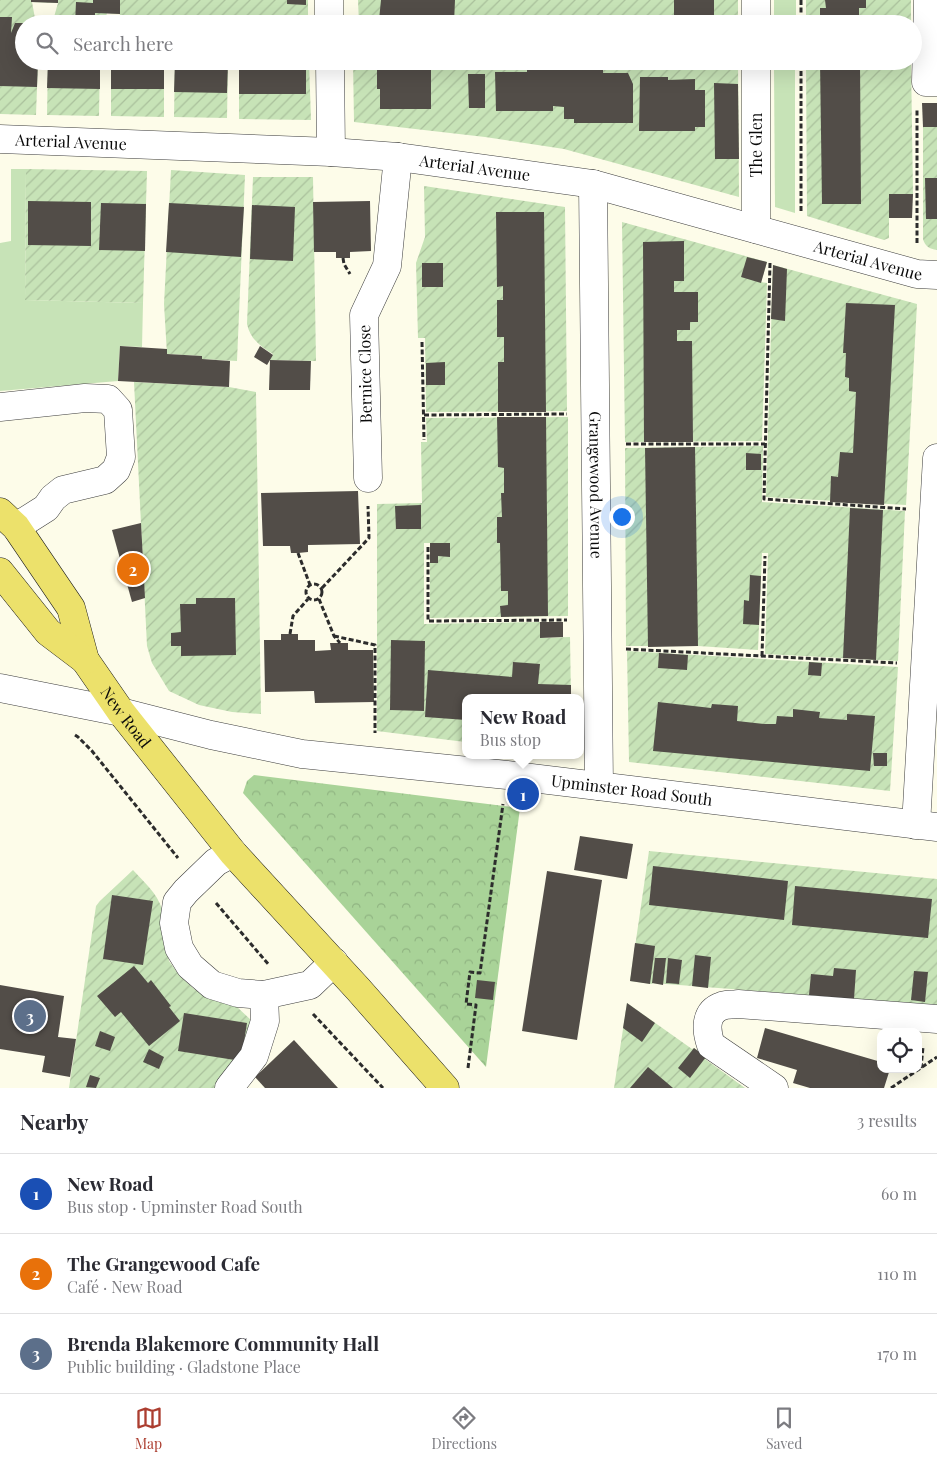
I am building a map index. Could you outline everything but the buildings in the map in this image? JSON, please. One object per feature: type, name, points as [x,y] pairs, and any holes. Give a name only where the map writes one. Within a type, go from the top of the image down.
[{"type":"main road","name":"New Road","points":[[8,519],[71,608],[85,660]]},
{"type":"main road","name":"New Road","points":[[0,572],[48,632],[85,660],[121,712],[233,853],[334,962],[446,1088]]},
{"type":"street","points":[[329,0],[329,15]]},
{"type":"street","points":[[756,0],[756,15]]},
{"type":"street","points":[[928,0],[932,82]]},
{"type":"street","points":[[330,70],[332,152]]},
{"type":"street","name":"The Glen","points":[[756,70],[764,231]]},
{"type":"street","name":"Arterial Avenue","points":[[0,139],[332,152],[398,157],[592,184],[927,274]]},
{"type":"street","name":"Bernice Close","points":[[368,478],[364,315],[388,266],[398,157]]},
{"type":"street","name":"Grangewood Avenue","points":[[592,184],[599,786]]},
{"type":"street","points":[[0,407],[85,398],[108,399],[118,410],[121,457],[116,470],[105,480],[63,490],[52,498],[46,508],[8,519]]},
{"type":"street","points":[[927,826],[925,665],[932,621],[937,458]]},
{"type":"street","name":"Upminster Road South","points":[[0,688],[121,712],[210,735],[302,754],[506,775],[927,826]]},
{"type":"street","points":[[233,853],[216,862],[186,890],[177,902],[174,923],[179,948],[190,966],[212,985],[238,993],[264,995],[310,985],[334,962]]},
{"type":"street","points":[[229,1088],[254,1056],[265,1021],[264,995]]},
{"type":"street","points":[[774,1088],[711,1045],[707,1034],[708,1020],[714,1011],[722,1006],[738,1004],[937,1019]]},
{"type":"path","points":[[801,0],[801,15]]},
{"type":"path","points":[[801,70],[801,241]]},
{"type":"path","points":[[927,274],[917,88],[932,82]]},
{"type":"path","points":[[764,231],[764,499],[934,511]]},
{"type":"path","points":[[422,342],[424,440]]},
{"type":"path","points":[[424,415],[595,414]]},
{"type":"path","points":[[595,444],[765,444]]},
{"type":"path","points":[[310,585],[306,591],[309,598],[316,601],[322,596],[322,588],[368,538],[368,478]]},
{"type":"path","points":[[428,547],[428,621],[598,620]]},
{"type":"path","points":[[298,553],[310,585]]},
{"type":"path","points":[[762,656],[765,556]]},
{"type":"path","points":[[310,585],[314,584],[322,588]]},
{"type":"path","points":[[290,634],[293,616],[309,598]]},
{"type":"path","points":[[319,599],[334,636],[340,643]]},
{"type":"path","points":[[334,636],[375,645],[375,761]]},
{"type":"path","points":[[598,647],[925,665]]},
{"type":"path","points":[[468,1070],[476,1005],[466,1004],[470,972],[480,973],[506,775]]},
{"type":"path","points":[[922,1059],[924,1042]]},
{"type":"path","points":[[922,1067],[937,1057]]},
{"type":"path","points":[[891,1088],[914,1073]]},
{"type":"green space","points":[[0,0],[308,0],[308,15],[120,15],[107,13],[106,15],[55,15],[58,3],[32,2],[34,15],[15,15],[15,70],[38,70],[36,115],[0,114]]},
{"type":"green space","points":[[358,0],[738,0],[738,15],[359,15]]},
{"type":"green space","points":[[774,0],[796,0],[796,15],[774,15]]},
{"type":"green space","points":[[806,0],[911,0],[911,15],[806,15]]},
{"type":"green space","points":[[48,70],[100,70],[99,116],[47,115]]},
{"type":"green space","points":[[111,70],[164,70],[164,117],[111,116]]},
{"type":"green space","points":[[175,70],[228,70],[227,118],[174,117]]},
{"type":"green space","points":[[239,70],[309,70],[311,120],[239,119]]},
{"type":"green space","points":[[353,70],[738,70],[739,197],[564,149],[485,137],[354,122]]},
{"type":"green space","points":[[774,70],[795,70],[795,213],[775,207]]},
{"type":"green space","points":[[806,70],[911,70],[913,194],[889,194],[889,238],[884,240],[807,216]]},
{"type":"green space","points":[[923,127],[937,127],[937,250],[928,247],[923,239]]},
{"type":"green space","points":[[11,169],[26,169],[25,300],[143,303],[142,347],[120,346],[118,381],[0,391],[0,243],[11,241]]},
{"type":"green space","points":[[26,169],[147,171],[143,303],[25,300]]},
{"type":"green space","points":[[171,170],[245,175],[237,361],[167,354],[164,304]]},
{"type":"green space","points":[[253,177],[313,177],[316,361],[270,360],[273,354],[257,342],[248,329]]},
{"type":"green space","points":[[424,186],[565,207],[567,411],[426,412],[425,338],[418,338],[416,263],[425,237]]},
{"type":"green space","points":[[622,222],[767,262],[761,282],[767,283],[762,441],[625,442]]},
{"type":"green space","points":[[773,265],[917,304],[906,505],[766,497]]},
{"type":"green space","points":[[134,382],[229,387],[256,392],[261,714],[232,712],[199,705],[169,691],[152,663],[147,646]]},
{"type":"green space","points":[[568,417],[568,616],[430,618],[430,543],[424,543],[424,624],[540,622],[541,638],[570,637],[571,694],[462,694],[462,742],[377,731],[377,504],[422,503],[421,442],[427,442],[426,418]]},
{"type":"green space","points":[[763,446],[762,502],[905,511],[898,661],[765,654],[768,553],[762,553],[758,650],[698,646],[626,646],[625,448]]},
{"type":"green space","points":[[627,651],[898,667],[890,791],[629,762]]},
{"type":"green space","points":[[254,775],[520,808],[486,1067],[243,793],[247,781]]},
{"type":"green space","points":[[649,851],[937,879],[937,1005],[630,981]]},
{"type":"green space","points":[[133,870],[150,888],[160,903],[169,961],[179,975],[194,989],[204,995],[236,1006],[252,1021],[257,1030],[222,1088],[69,1088],[96,906]]},
{"type":"green space","points":[[627,1003],[692,1049],[694,1048],[706,1057],[705,1059],[745,1088],[614,1088]]},
{"type":"place","name":"The Grangewood Cafe","points":[[133,569]]},
{"type":"place","name":"New Road","points":[[523,794]]},
{"type":"place","name":"Brenda Blakemore Community Hall","points":[[30,1016]]}]
